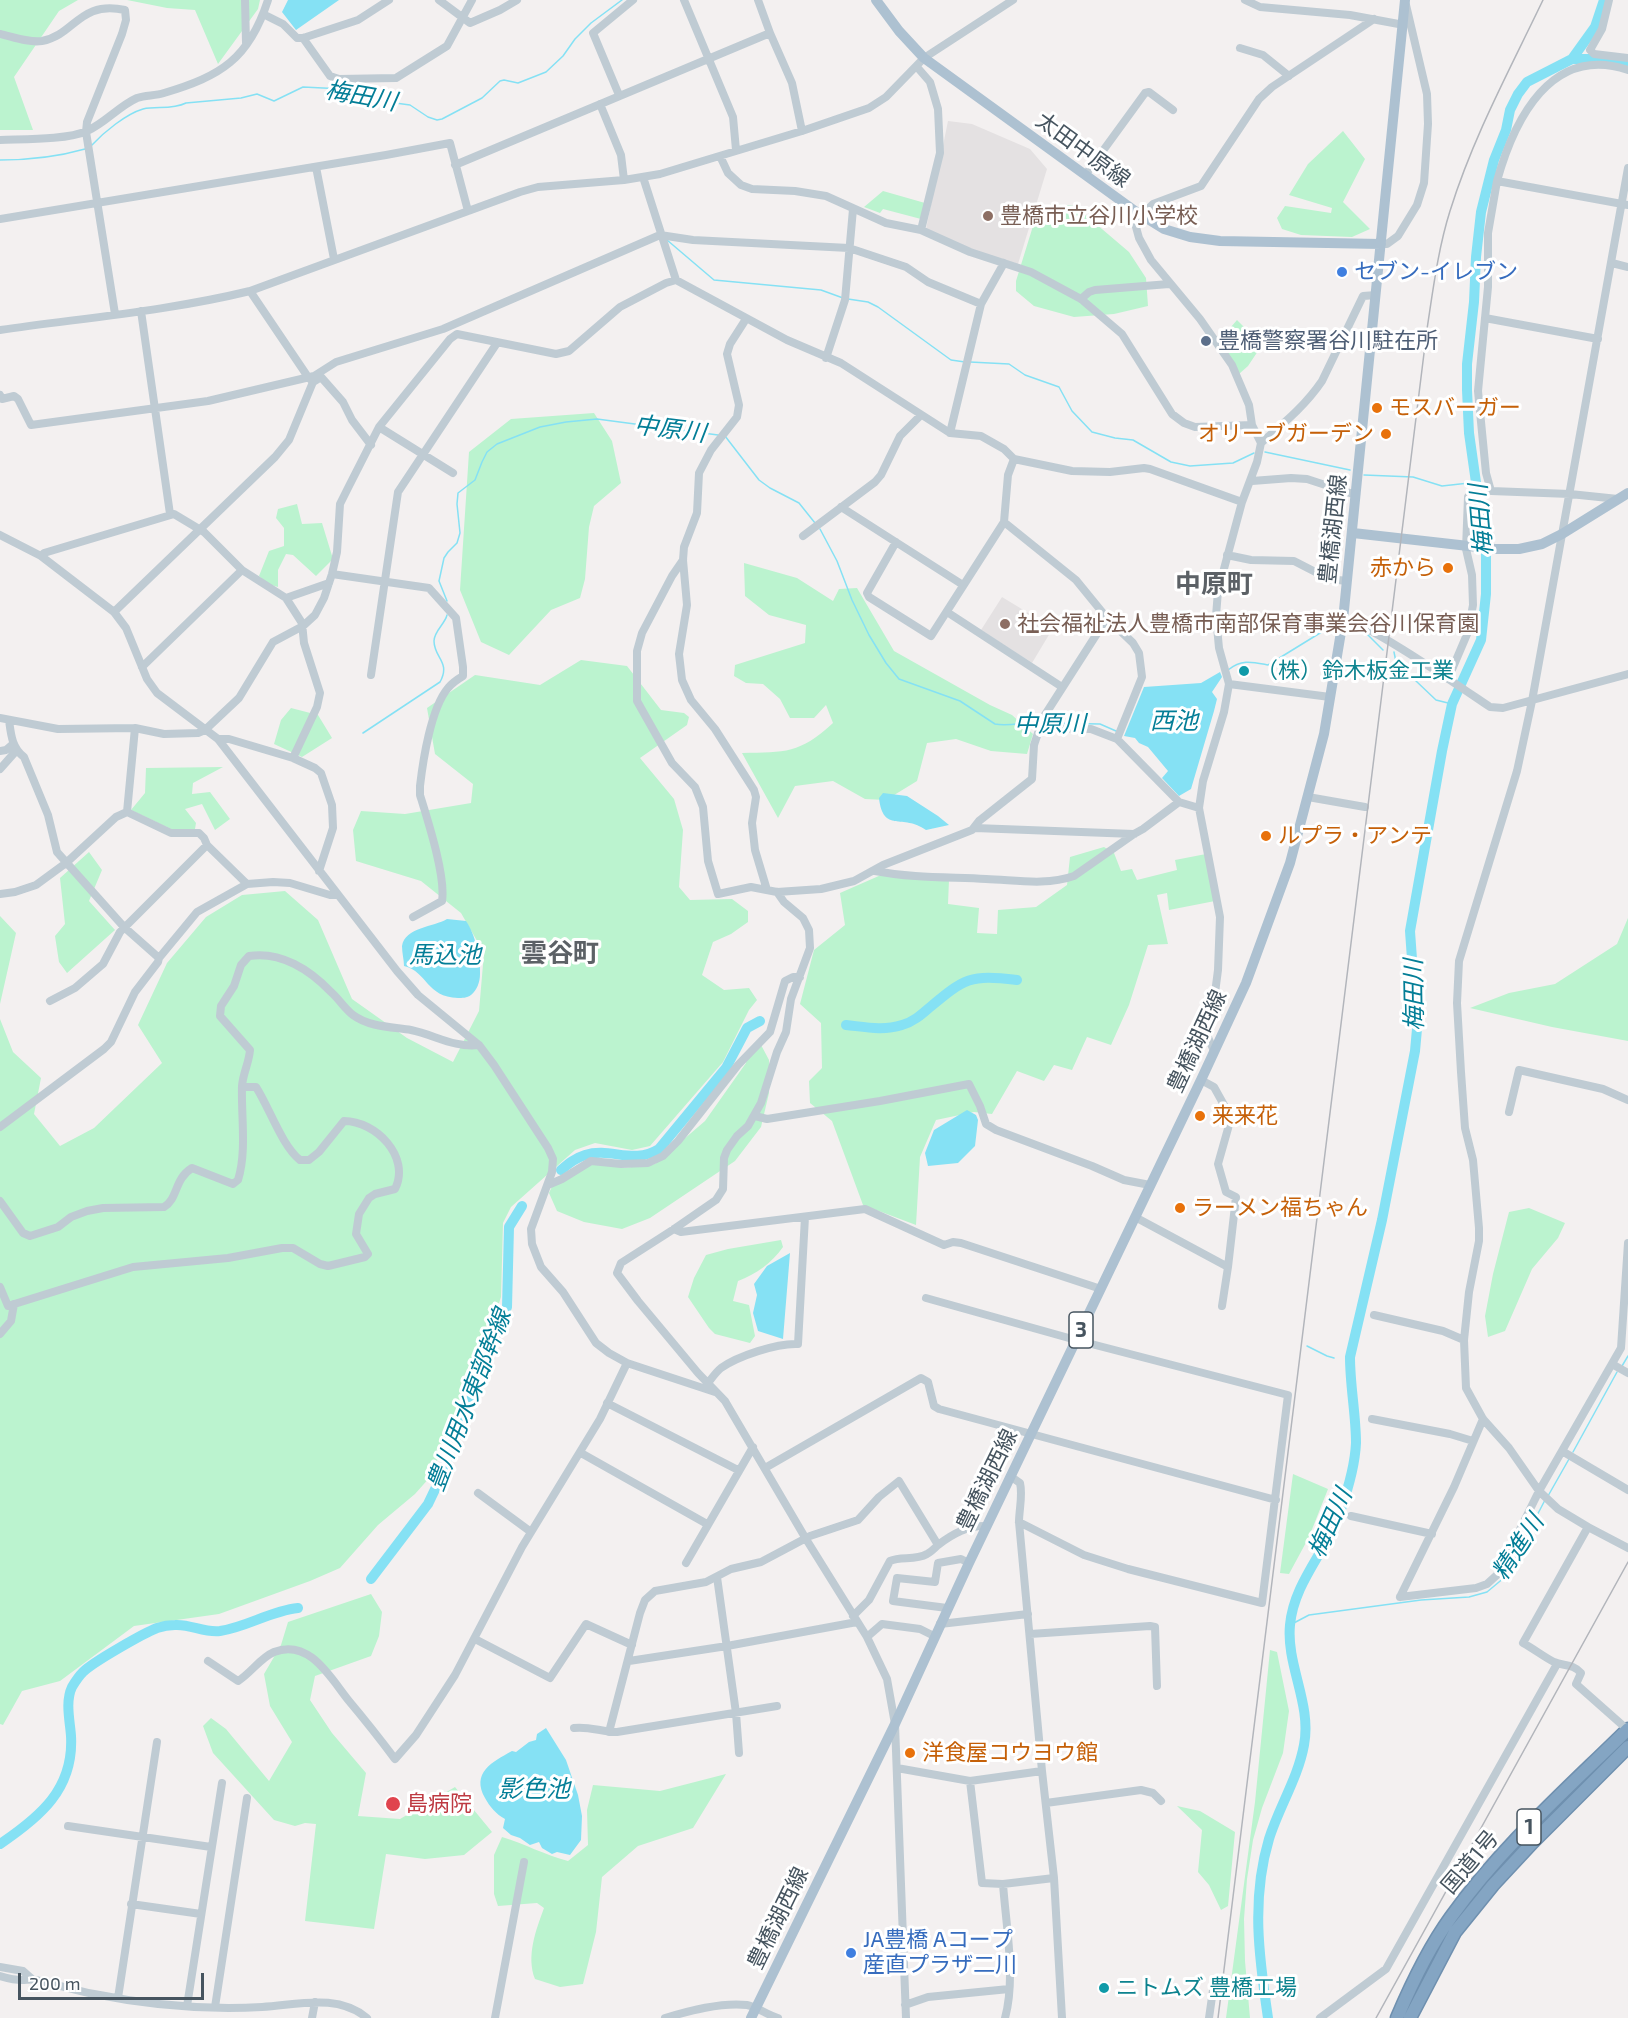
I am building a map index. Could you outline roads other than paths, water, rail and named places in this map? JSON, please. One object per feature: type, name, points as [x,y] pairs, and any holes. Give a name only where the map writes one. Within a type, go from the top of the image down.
[{"type":"highway","name":"国道1号","points":[[1397,2018],[1440,1935],[1483,1876],[1524,1832],[1628,1730]]},
{"type":"highway","name":"国道1号","points":[[1410,2018],[1461,1925],[1493,1885],[1628,1747]]},
{"type":"main road","name":"太田中原線","points":[[876,0],[920,62],[1086,174],[1141,216],[1169,231],[1190,237],[1220,241],[1381,244]]},
{"type":"main road","name":"豊橋湖西線","points":[[753,2013],[895,1724],[947,1608],[1201,1080],[1246,983],[1290,863],[1324,734],[1342,624],[1353,533],[1405,0]]},
{"type":"main road","points":[[1353,533],[1495,549],[1520,549],[1542,544],[1562,534],[1623,496]]},
{"type":"street","points":[[245,0],[246,44]]},
{"type":"street","points":[[0,140],[87,132],[135,99],[162,94],[209,77],[232,62],[246,44],[268,0]]},
{"type":"street","points":[[263,14],[283,24],[297,38],[303,38],[358,20],[389,0]]},
{"type":"street","points":[[439,0],[470,23],[517,0]]},
{"type":"street","points":[[303,38],[330,76],[339,79],[396,78],[447,46],[472,0]]},
{"type":"street","points":[[619,95],[593,33],[633,0]]},
{"type":"street","points":[[684,0],[733,117],[736,150]]},
{"type":"street","points":[[758,0],[792,83],[802,131]]},
{"type":"street","points":[[0,330],[141,311],[250,291],[538,187],[643,177],[802,131],[869,108],[886,97],[920,62],[1013,0]]},
{"type":"street","points":[[1245,0],[1260,7],[1374,19],[1404,25]]},
{"type":"street","points":[[1381,244],[1387,244],[1398,236],[1417,205],[1424,183],[1428,124],[1427,94],[1405,0]]},
{"type":"street","points":[[1609,0],[1602,29],[1590,50],[1594,54],[1628,58]]},
{"type":"street","points":[[0,34],[45,40],[64,28],[86,7],[94,4],[125,10],[126,21],[122,34],[87,122],[115,314]]},
{"type":"street","points":[[1261,443],[1252,425],[1249,405],[1232,365],[1200,320],[1151,260],[1139,238],[1136,227],[1141,216],[1159,201],[1201,186],[1259,99],[1272,87],[1374,19]]},
{"type":"street","points":[[455,165],[770,33]]},
{"type":"street","points":[[1240,48],[1263,55],[1289,76]]},
{"type":"street","points":[[920,62],[930,82],[938,109],[940,153],[921,230]]},
{"type":"street","points":[[1623,496],[1491,491],[1486,472],[1478,391],[1485,318],[1488,233],[1497,181],[1527,107],[1551,81],[1566,72],[1580,68],[1608,66],[1628,70]]},
{"type":"street","points":[[1086,174],[1145,93],[1149,92],[1173,110]]},
{"type":"street","points":[[600,104],[621,155],[624,180]]},
{"type":"street","points":[[0,219],[450,143],[468,211]]},
{"type":"street","points":[[720,156],[728,172],[741,185],[752,189],[795,191],[826,196],[886,223],[921,230],[970,252],[1031,272],[1081,299],[1122,334],[1172,414],[1184,423],[1195,427],[1252,425]]},
{"type":"street","points":[[316,167],[334,259]]},
{"type":"street","points":[[1628,168],[1625,205],[1612,263],[1532,701],[1517,771],[1459,961],[1457,1003],[1466,1128],[1473,1160],[1479,1228],[1464,1340],[1466,1388],[1483,1419],[1509,1448],[1540,1493],[1553,1505],[1588,1527],[1628,1548]]},
{"type":"street","points":[[643,177],[676,280],[787,340],[841,363],[950,433],[981,436],[1004,449],[1014,459],[1072,471],[1110,472],[1150,469],[1242,502]]},
{"type":"street","points":[[1497,181],[1625,205]]},
{"type":"street","points":[[826,358],[845,299],[853,209]]},
{"type":"street","points":[[114,612],[275,457],[289,440],[311,380],[336,362],[443,329],[660,235],[693,240],[849,248],[906,267],[928,282],[981,304]]},
{"type":"street","points":[[950,433],[981,304],[1004,263]]},
{"type":"street","points":[[1612,263],[1628,267]]},
{"type":"street","points":[[4,719],[58,729],[135,728],[164,734],[198,733],[205,730],[239,698],[273,642],[303,626],[315,615],[331,578],[337,552],[340,504],[379,427],[450,339],[457,334],[556,354],[569,351],[620,307],[676,280]]},
{"type":"street","points":[[1081,299],[1095,290],[1169,284]]},
{"type":"street","points":[[250,291],[311,380]]},
{"type":"street","points":[[1214,1051],[1208,1035],[1218,970],[1220,917],[1199,808],[1203,781],[1224,712],[1226,676],[1219,648],[1216,616],[1218,591],[1242,502],[1252,481],[1261,443],[1295,414],[1314,392],[1322,381],[1363,296],[1376,295]]},
{"type":"street","points":[[141,311],[170,513]]},
{"type":"street","points":[[1485,318],[1598,339]]},
{"type":"street","points":[[746,319],[727,354],[739,405],[736,417],[711,450],[699,473],[697,513],[684,547],[687,605],[679,654],[682,680],[691,700],[715,729],[754,790],[756,797],[752,823],[755,850],[767,890]]},
{"type":"street","points":[[443,329],[450,339]]},
{"type":"street","points":[[371,675],[398,492],[497,343]]},
{"type":"street","points":[[0,395],[2,399],[14,396],[18,399],[31,425],[208,401],[321,377],[343,402],[352,420],[371,445]]},
{"type":"street","points":[[803,536],[875,482],[881,475],[900,436],[921,415]]},
{"type":"street","points":[[379,427],[453,473]]},
{"type":"street","points":[[896,542],[867,593],[869,597],[931,636],[1004,522],[1008,475],[1014,459]]},
{"type":"street","points":[[1252,481],[1291,477],[1307,479],[1356,495]]},
{"type":"street","points":[[1449,680],[1468,632],[1473,605],[1472,575],[1467,546],[1468,497]]},
{"type":"street","points":[[841,507],[963,585]]},
{"type":"street","points":[[40,556],[170,513],[204,532],[242,570],[286,598],[303,626],[304,643],[320,693],[317,707],[293,758]]},
{"type":"street","points":[[1004,522],[1076,580],[1107,618],[1134,643],[1142,666],[1142,677],[1119,735]]},
{"type":"street","points":[[0,535],[40,556],[114,612],[126,628],[147,679],[157,693],[218,739],[337,895],[418,995],[479,1045],[494,1065],[553,1159],[548,1185],[531,1228],[532,1244],[541,1267],[562,1292],[596,1343],[627,1363],[715,1392]]},
{"type":"street","points":[[1227,555],[1251,560],[1294,561],[1329,579],[1347,581]]},
{"type":"street","points":[[683,560],[642,633],[638,651],[638,701],[672,763],[695,787],[704,807],[708,861],[718,894],[751,887],[777,892],[821,890],[854,880],[883,865],[975,828],[1134,834]]},
{"type":"street","points":[[142,667],[242,570]]},
{"type":"street","points":[[286,598],[331,578],[384,582],[429,588],[456,618],[463,676],[449,687],[431,726],[420,786],[420,795],[439,867],[442,901],[413,917]]},
{"type":"street","points":[[947,612],[1062,687]]},
{"type":"street","points":[[975,828],[979,821],[1032,779],[1034,745],[1042,724],[1062,687],[1107,618]]},
{"type":"street","points":[[1342,624],[1350,620],[1376,634],[1490,707],[1503,708],[1628,674]]},
{"type":"street","points":[[1226,676],[1330,697]]},
{"type":"street","points":[[4,719],[15,748],[24,757],[48,815],[57,852],[124,927],[159,958]]},
{"type":"street","points":[[1042,724],[1085,728],[1119,735],[1179,802],[1199,808]]},
{"type":"street","points":[[127,812],[135,728]]},
{"type":"street","points":[[218,739],[229,739],[293,758],[321,773],[332,805],[333,828],[320,871]]},
{"type":"street","points":[[0,751],[15,748]]},
{"type":"street","points":[[0,769],[15,748]]},
{"type":"street","points":[[1308,797],[1365,807]]},
{"type":"street","points":[[875,871],[936,878],[1044,883],[1074,876],[1143,830],[1179,802]]},
{"type":"street","points":[[0,894],[36,885],[66,863],[116,817],[127,812],[171,833],[199,833],[207,845],[247,884]]},
{"type":"street","points":[[50,1001],[75,988],[102,964],[124,927],[207,845]]},
{"type":"street","points":[[0,1127],[111,1042],[135,992],[159,958],[197,912],[247,884],[290,883],[337,895]]},
{"type":"street","points":[[777,892],[784,902],[803,918],[809,930],[810,948],[791,999],[786,1032],[755,1116],[727,1150],[724,1158],[723,1189],[716,1200],[621,1263],[617,1273],[638,1301],[725,1401],[867,1637],[887,1679],[895,1724],[906,2018]]},
{"type":"street","points":[[0,1202],[23,1233],[30,1236],[58,1227],[71,1217],[87,1211],[103,1208],[164,1207],[169,1204],[184,1173],[192,1168],[233,1184],[238,1180],[242,1087],[250,1059],[250,1050],[220,1016],[220,1006],[234,986],[241,965],[249,956],[288,960],[301,967],[331,991],[353,1015],[366,1023],[412,1030],[462,1046],[479,1045]]},
{"type":"street","points":[[548,1185],[591,1161],[621,1164],[648,1163],[663,1156],[678,1141],[738,1065],[770,1032],[785,981],[800,977]]},
{"type":"street","points":[[1509,1112],[1519,1070],[1603,1089],[1628,1100]]},
{"type":"street","points":[[1201,1080],[1214,1087],[1229,1114],[1229,1125],[1218,1164],[1226,1192],[1236,1197],[1222,1306]]},
{"type":"street","points":[[755,1116],[767,1119],[969,1084],[986,1124],[996,1130],[1124,1180],[1150,1185]]},
{"type":"street","points":[[0,1287],[6,1305],[133,1267],[228,1258],[282,1248],[293,1248],[320,1264],[328,1266],[365,1257],[368,1254],[356,1229],[359,1214],[369,1198],[375,1194],[395,1189],[397,1184],[397,1160],[385,1140],[368,1126],[344,1121],[319,1152],[309,1160],[300,1160],[292,1152],[270,1116],[256,1087],[242,1087]]},
{"type":"street","points":[[674,1229],[681,1232],[864,1209],[944,1245],[952,1242],[962,1243],[1101,1289]]},
{"type":"street","points":[[708,1383],[718,1370],[729,1363],[773,1347],[798,1344],[805,1217]]},
{"type":"street","points":[[1136,1217],[1228,1267]]},
{"type":"street","points":[[1483,1419],[1432,1534],[1400,1597],[1476,1588],[1487,1584],[1498,1574],[1540,1493],[1621,1348],[1628,1243]]},
{"type":"street","points":[[926,1298],[1288,1395],[1262,1604],[1128,1569],[1095,1558],[1020,1522]]},
{"type":"street","points":[[0,1334],[10,1321],[14,1304]]},
{"type":"street","points":[[1374,1316],[1443,1331],[1464,1340]]},
{"type":"street","points":[[208,1661],[238,1681],[272,1653],[287,1649],[298,1651],[327,1670],[395,1759],[416,1735],[475,1640],[489,1607],[531,1532],[580,1453],[627,1363]]},
{"type":"street","points":[[1613,1364],[1627,1372]]},
{"type":"street","points":[[765,1468],[921,1378],[928,1382],[934,1406],[939,1409],[1276,1500]]},
{"type":"street","points":[[607,1403],[738,1470]]},
{"type":"street","points":[[1372,1419],[1450,1434],[1473,1441]]},
{"type":"street","points":[[686,1563],[753,1447]]},
{"type":"street","points":[[1563,1452],[1628,1490]]},
{"type":"street","points":[[580,1453],[707,1524]]},
{"type":"street","points":[[1010,1476],[1020,1483],[1022,1489],[1020,1522],[1054,1878],[1062,2018]]},
{"type":"street","points":[[609,1732],[645,1600],[655,1591],[706,1582],[731,1569],[760,1562],[806,1539],[858,1520],[879,1497],[898,1481],[938,1545]]},
{"type":"street","points":[[478,1493],[531,1532]]},
{"type":"street","points":[[1351,1516],[1432,1534]]},
{"type":"street","points":[[629,1661],[727,1646],[855,1619],[869,1600],[890,1561],[927,1554],[952,1534],[979,1525],[986,1526]]},
{"type":"street","points":[[1588,1527],[1524,1643],[1557,1664],[1566,1664],[1578,1669],[1581,1673],[1576,1684],[1628,1730]]},
{"type":"street","points":[[947,1608],[892,1600],[897,1578],[936,1582],[938,1563],[961,1559],[969,1563]]},
{"type":"street","points":[[717,1577],[740,1753]]},
{"type":"street","points":[[940,1624],[957,1624],[1028,1614]]},
{"type":"street","points":[[475,1640],[550,1678],[586,1624],[632,1645]]},
{"type":"street","points":[[867,1637],[882,1624],[920,1629],[934,1636]]},
{"type":"street","points":[[1030,1634],[1150,1626],[1155,1628],[1157,1686]]},
{"type":"street","points":[[1326,2017],[1386,1969],[1557,1664]]},
{"type":"street","points":[[573,1728],[587,1726],[609,1732],[777,1706]]},
{"type":"street","points":[[117,1998],[157,1742]]},
{"type":"street","points":[[897,1768],[970,1781],[1042,1771]]},
{"type":"street","points":[[970,1781],[982,1883],[1003,1884],[1054,1878]]},
{"type":"street","points":[[188,2006],[222,1783]]},
{"type":"street","points":[[1046,1803],[1141,1790],[1153,1793],[1161,1800]]},
{"type":"street","points":[[215,2007],[247,1798]]},
{"type":"street","points":[[68,1826],[211,1847]]},
{"type":"street","points":[[495,2018],[524,1862]]},
{"type":"street","points":[[1003,1884],[1009,1989],[1009,2004],[1005,2018]]},
{"type":"street","points":[[131,1904],[201,1914]]},
{"type":"street","points":[[0,1967],[23,1971],[32,1979]]},
{"type":"street","points":[[0,1976],[21,1980],[32,1979],[117,1998],[188,2006],[261,2007],[315,2002],[339,2003],[357,2010],[367,2018]]},
{"type":"street","points":[[1209,2018],[1214,1983]]},
{"type":"street","points":[[905,2005],[928,1997],[1009,1989]]},
{"type":"street","points":[[312,2018],[315,2002]]},
{"type":"street","points":[[665,2018],[720,2006],[748,2005],[753,2013],[778,2018]]},
{"type":"water","points":[[288,0],[339,0],[296,30],[282,12]]},
{"type":"water","name":"西池","points":[[1220,672],[1222,677],[1212,692],[1217,699],[1191,789],[1179,796],[1162,778],[1168,771],[1148,747],[1139,743],[1135,738],[1124,736],[1144,687],[1201,683]]},
{"type":"water","points":[[883,793],[907,796],[949,825],[926,830],[918,825],[890,819],[881,809],[879,798]]},
{"type":"water","name":"馬込池","points":[[447,919],[466,921],[477,946],[480,968],[478,986],[471,995],[466,997],[447,997],[439,993],[418,973],[404,966],[402,946],[408,935]]},
{"type":"water","points":[[967,1110],[976,1115],[978,1120],[975,1146],[958,1163],[928,1166],[925,1153],[934,1130]]},
{"type":"water","points":[[790,1253],[783,1339],[758,1331],[753,1313],[757,1295],[754,1284],[767,1266]]},
{"type":"water","name":"影色池","points":[[546,1728],[566,1760],[578,1795],[582,1816],[581,1840],[570,1855],[557,1852],[552,1854],[542,1848],[539,1842],[530,1845],[511,1835],[503,1828],[505,1819],[491,1807],[481,1789],[482,1775],[491,1764],[536,1740],[537,1734]]},
{"type":"waterway","name":"梅田川","points":[[92,145],[116,124],[143,109],[241,98],[257,94],[274,101],[303,87],[352,91],[366,99],[410,105],[428,117],[442,119],[482,98],[500,81],[518,83],[546,72],[591,23],[622,0]]},
{"type":"waterway","name":"梅田川","points":[[1268,2018],[1258,1928],[1263,1861],[1269,1839],[1301,1757],[1306,1730],[1292,1655],[1290,1625],[1293,1609],[1304,1580],[1335,1524],[1353,1468],[1356,1443],[1350,1357],[1382,1220],[1415,1051],[1417,1029],[1410,931],[1452,704],[1481,640],[1486,594],[1486,553],[1469,433],[1467,390],[1467,364],[1481,212],[1494,160],[1506,130],[1510,110],[1518,94],[1527,82],[1572,59],[1595,27],[1604,0]]},
{"type":"waterway","points":[[1572,59],[1603,59],[1628,64]]},
{"type":"waterway","name":"梅田川","points":[[0,160],[43,158],[85,149]]},
{"type":"waterway","points":[[667,240],[714,280],[821,290],[843,298]]},
{"type":"waterway","points":[[848,299],[868,302],[878,307],[951,360],[965,362]]},
{"type":"waterway","points":[[970,362],[1009,364],[1025,375],[1059,387],[1072,411],[1092,432],[1133,440],[1171,462],[1190,466],[1233,463],[1254,453]]},
{"type":"waterway","name":"中原川","points":[[447,601],[439,581],[444,558],[457,543],[460,533],[458,493],[475,480],[487,452],[497,444],[540,427],[597,419],[718,435]]},
{"type":"waterway","name":"中原川","points":[[725,436],[759,480],[799,503],[815,523]]},
{"type":"waterway","points":[[1265,452],[1350,470]]},
{"type":"waterway","points":[[1364,475],[1413,477],[1442,486],[1469,483],[1478,486]]},
{"type":"waterway","name":"中原川","points":[[820,529],[837,561],[869,635],[899,679],[960,701],[995,724],[1037,722]]},
{"type":"waterway","name":"中原川","points":[[363,733],[440,682],[444,670],[434,641],[447,615]]},
{"type":"waterway","points":[[1228,670],[1243,663],[1268,665],[1333,625],[1338,625]]},
{"type":"waterway","points":[[1365,632],[1383,650]]},
{"type":"waterway","points":[[1394,652],[1396,662],[1436,700],[1452,704]]},
{"type":"waterway","name":"中原川","points":[[1045,723],[1100,724],[1116,731]]},
{"type":"waterway","name":"豊川用水東部幹線","points":[[846,1025],[895,1027],[917,1018],[951,990],[969,980],[978,978],[1017,980]]},
{"type":"waterway","name":"豊川用水東部幹線","points":[[561,1170],[575,1159],[585,1155],[604,1153],[640,1156],[659,1149],[726,1068],[747,1028],[760,1021]]},
{"type":"waterway","name":"豊川用水東部幹線","points":[[371,1579],[428,1504],[439,1481],[507,1307],[509,1227],[522,1206]]},
{"type":"waterway","points":[[1307,1346],[1334,1358]]},
{"type":"waterway","name":"精進川","points":[[1622,1366],[1628,1356]]},
{"type":"waterway","name":"精進川","points":[[1573,1452],[1617,1372]]},
{"type":"waterway","name":"精進川","points":[[1548,1496],[1569,1459]]},
{"type":"waterway","name":"精進川","points":[[1290,1625],[1309,1615],[1421,1600],[1469,1597],[1487,1592],[1505,1577],[1545,1500]]},
{"type":"waterway","name":"豊川用水東部幹線","points":[[0,1844],[41,1812],[52,1800],[60,1786],[67,1771],[70,1755],[68,1705],[70,1693],[77,1679],[89,1667],[159,1627],[181,1625],[208,1631],[220,1631],[278,1612],[298,1608]]},
{"type":"railway","points":[[1218,2018],[1434,285],[1446,225],[1459,184],[1493,104],[1543,0]]},
{"type":"railway","points":[[1376,2018],[1628,1562]]},
{"type":"place","name":"豊橋市立谷川小学校","points":[[988,216]]},
{"type":"place","name":"セブン-イレブン","points":[[1342,272]]},
{"type":"place","name":"豊橋警察署谷川駐在所","points":[[1206,341]]},
{"type":"place","name":"モスバーガー","points":[[1377,408]]},
{"type":"place","name":"オリーブガーデン","points":[[1386,434]]},
{"type":"place","name":"赤から","points":[[1448,568]]},
{"type":"place","name":"社会福祉法人豊橋市南部保育事業会谷川保育園","points":[[1005,624]]},
{"type":"place","name":"（株）鈴木板金工業","points":[[1244,671]]},
{"type":"place","name":"ルプラ・アンテ","points":[[1266,836]]},
{"type":"place","name":"来来花","points":[[1200,1116]]},
{"type":"place","name":"ラーメン福ちゃん","points":[[1180,1208]]},
{"type":"place","name":"洋食屋コウヨウ館","points":[[910,1753]]},
{"type":"place","name":"島病院","points":[[393,1804]]},
{"type":"place","name":"JA豊橋 Aコープ 産直プラザ二川","points":[[851,1953]]},
{"type":"place","name":"ニトムズ 豊橋工場","points":[[1104,1988]]},
{"type":"district","name":"中原町","points":[[1214,584]]},
{"type":"district","name":"雲谷町","points":[[560,953]]}]
